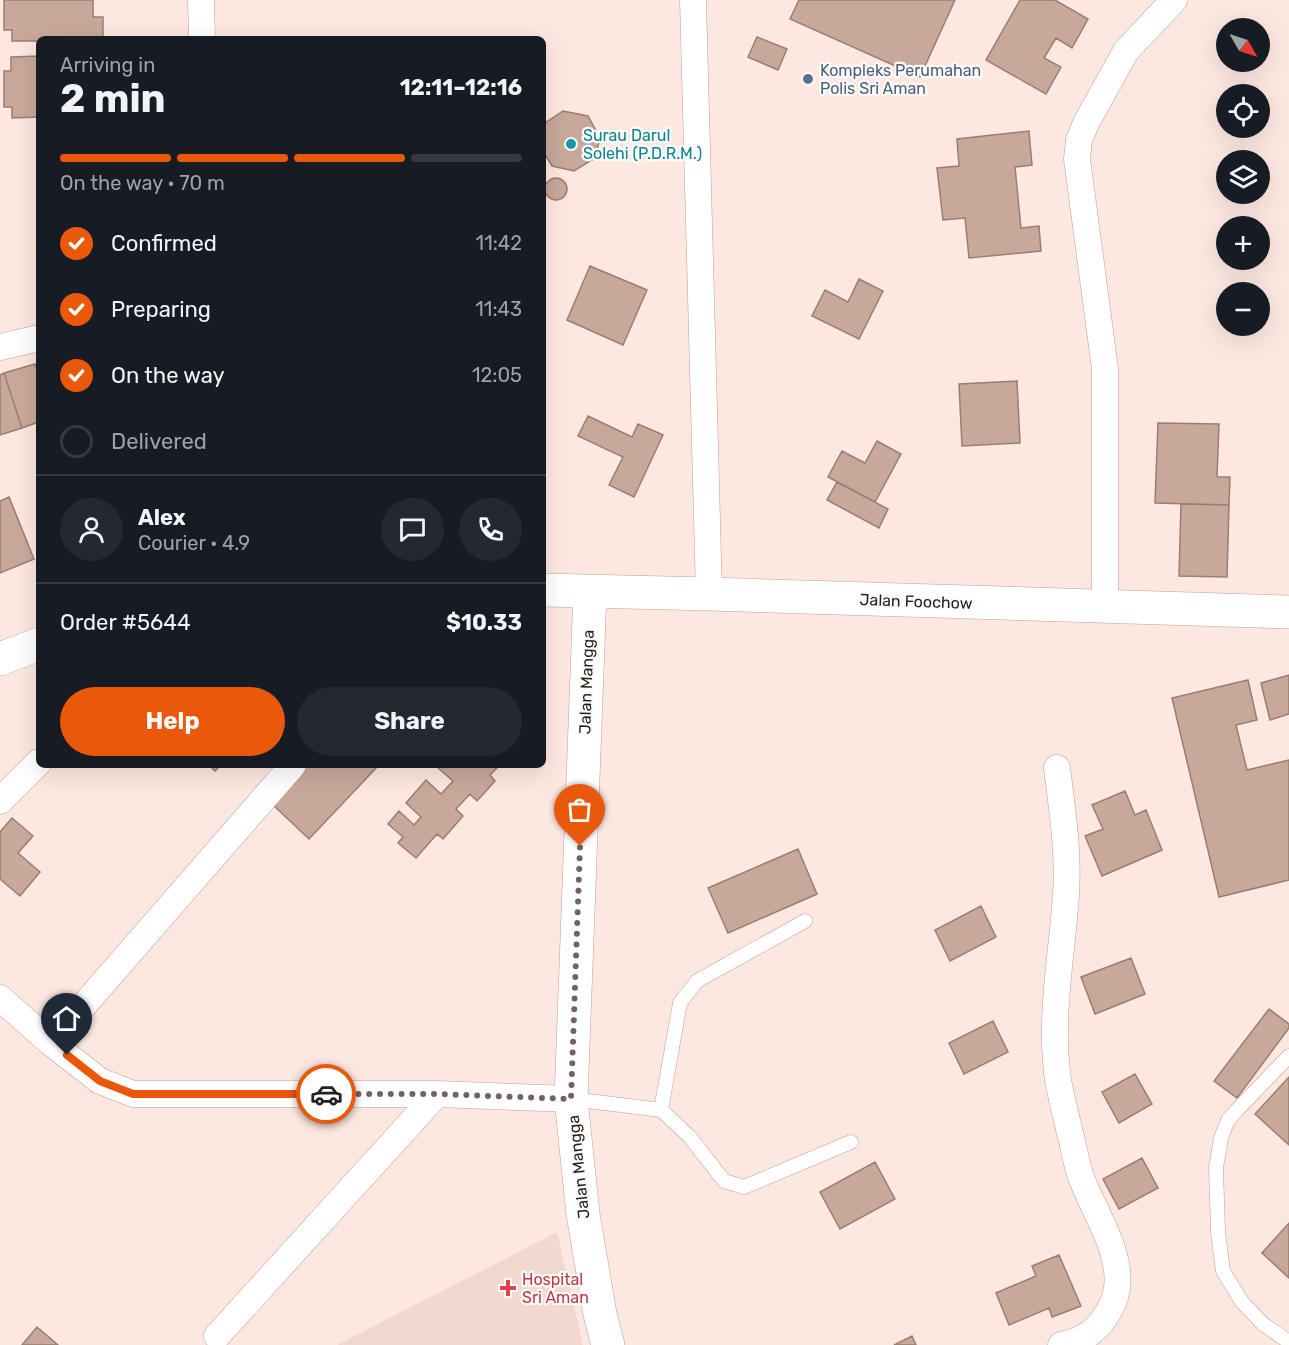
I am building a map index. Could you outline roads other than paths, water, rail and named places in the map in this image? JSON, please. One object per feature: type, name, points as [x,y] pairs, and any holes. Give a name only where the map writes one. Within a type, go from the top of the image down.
[{"type":"main road","name":"Jalan Foochow","points":[[546,590],[1289,612]]},
{"type":"main road","name":"Jalan Mangga","points":[[590,592],[571,1099],[583,1214],[600,1314],[608,1345]]},
{"type":"main road","points":[[0,659],[36,645]]},
{"type":"street","points":[[201,0],[202,36]]},
{"type":"street","points":[[693,0],[709,594]]},
{"type":"street","points":[[1105,607],[1105,369],[1077,159],[1079,141],[1086,123],[1126,51],[1174,0]]},
{"type":"street","points":[[0,347],[36,339]]},
{"type":"street","points":[[0,801],[36,765]]},
{"type":"street","points":[[51,1043],[291,768]]},
{"type":"street","points":[[1057,768],[1066,832],[1066,892],[1054,1034],[1058,1080],[1080,1175],[1118,1268],[1114,1301],[1106,1316],[1094,1330],[1079,1340],[1061,1345]]},
{"type":"street","points":[[0,998],[51,1043],[100,1081],[133,1094],[437,1094],[571,1099]]},
{"type":"street","points":[[217,1336],[437,1094]]},
{"type":"lane","points":[[661,1110],[680,1003],[698,981],[805,921]]},
{"type":"lane","points":[[1289,1056],[1228,1120],[1221,1138],[1216,1168],[1218,1232],[1223,1271],[1242,1302],[1263,1324],[1289,1342]]},
{"type":"lane","points":[[571,1099],[661,1110],[690,1137],[724,1181],[744,1187],[851,1142]]},
{"type":"place","name":"Kompleks Perumahan Polis Sri Aman","points":[[808,79]]},
{"type":"place","name":"Surau Darul Solehi (P.D.R.M.)","points":[[571,144]]},
{"type":"place","name":"Hospital Sri Aman","points":[[508,1288]]}]
